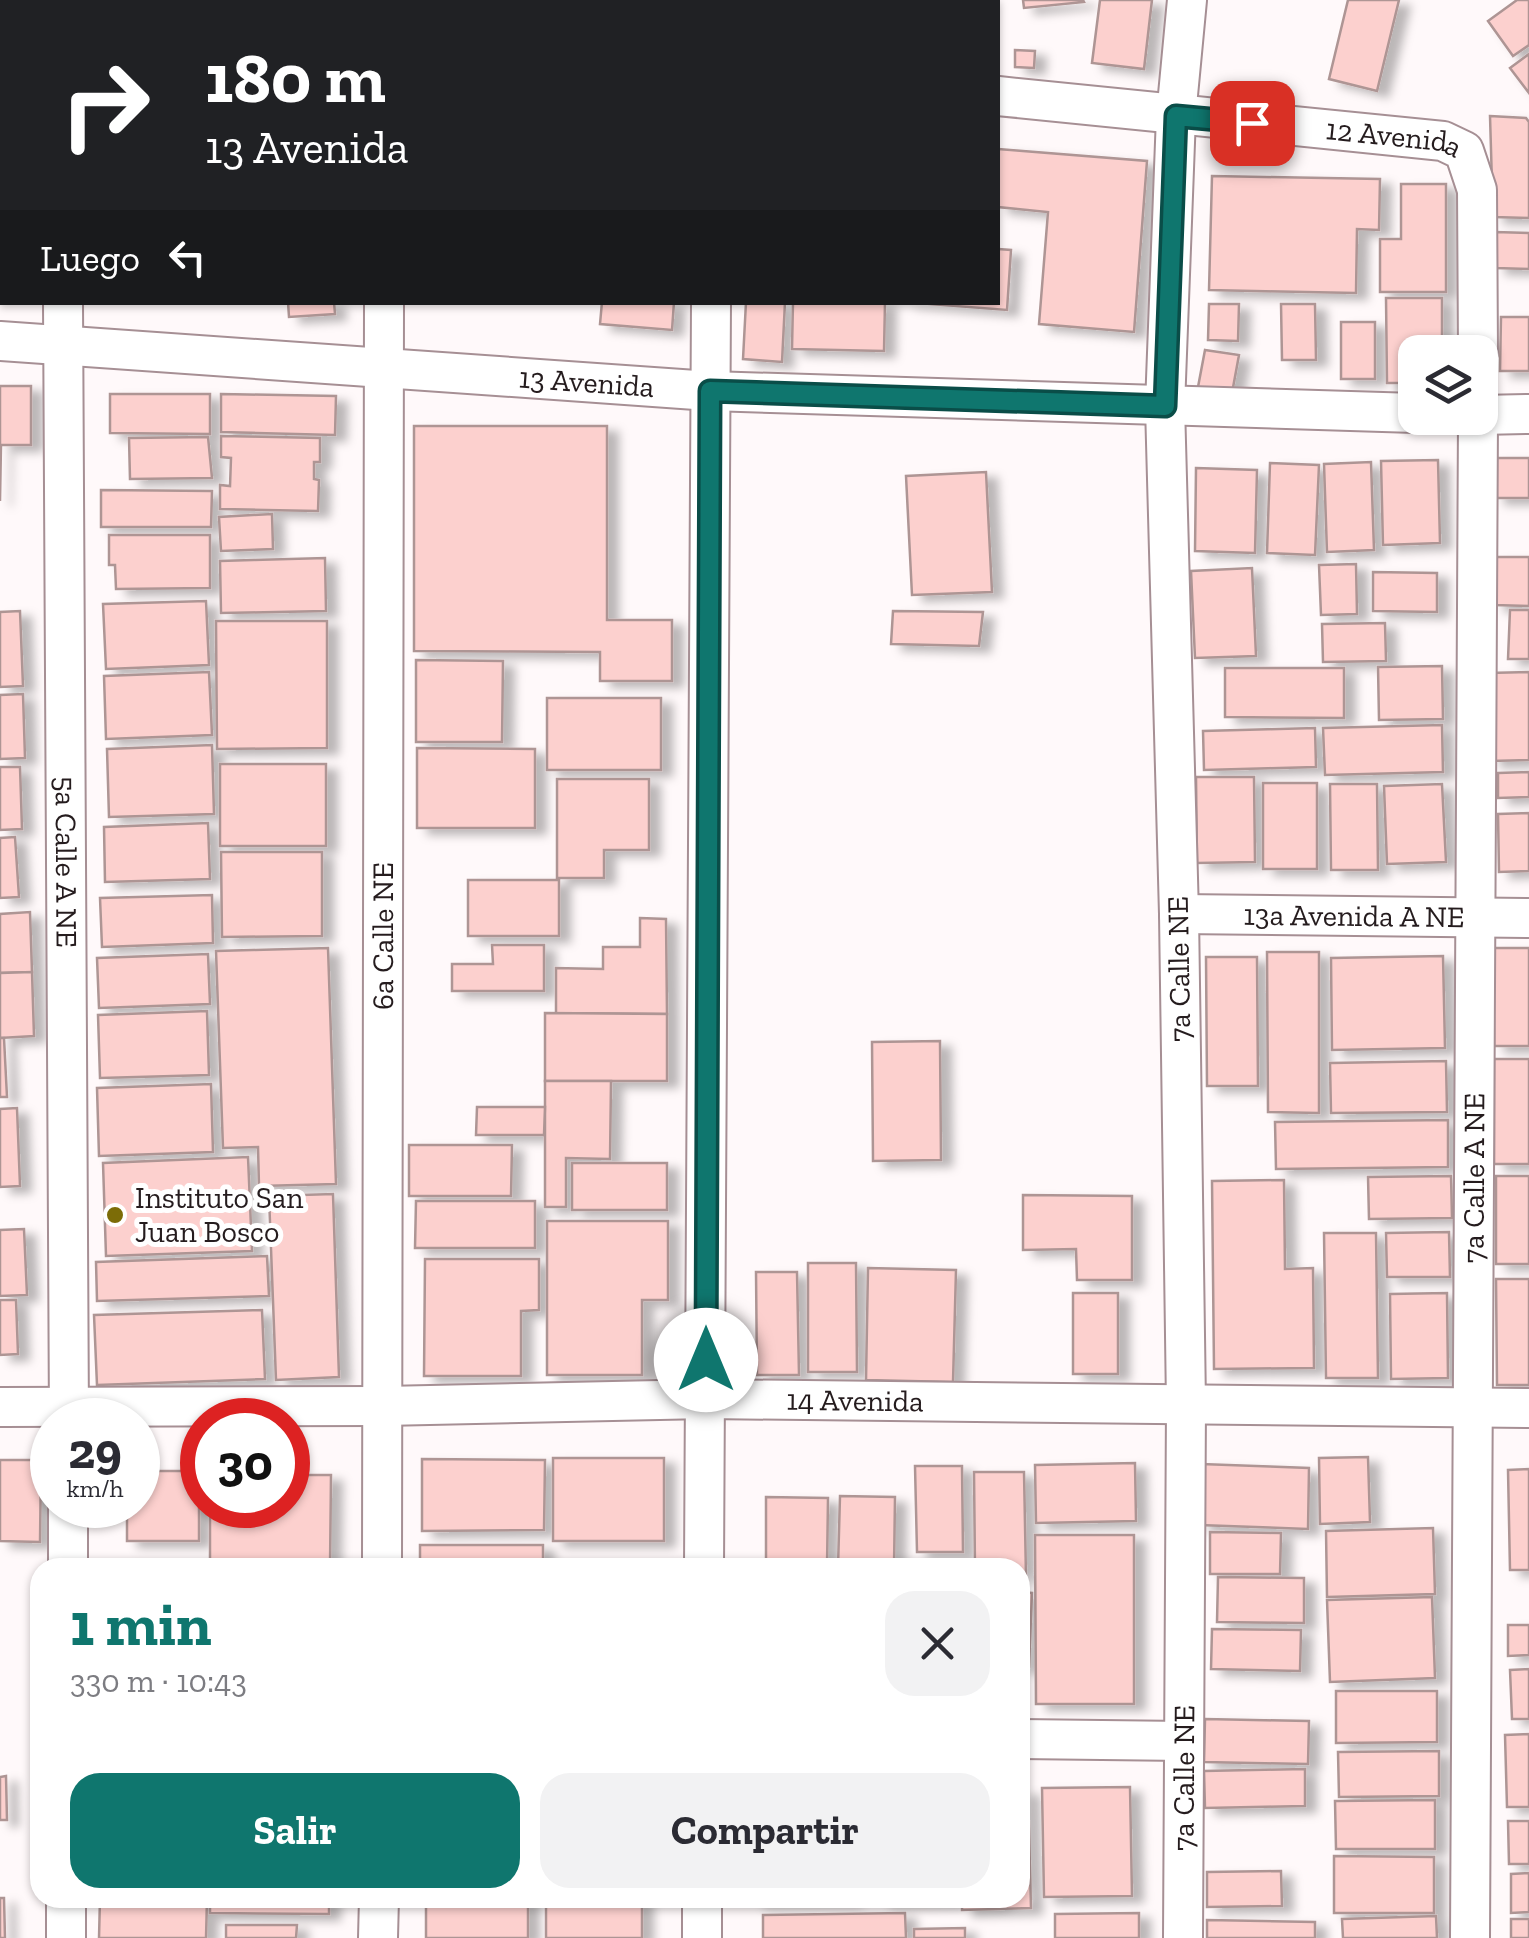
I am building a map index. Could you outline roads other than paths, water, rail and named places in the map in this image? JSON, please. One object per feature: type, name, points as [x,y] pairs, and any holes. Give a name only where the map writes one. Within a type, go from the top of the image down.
[{"type":"street","name":"7a Calle NE","points":[[1182,1938],[1186,1404],[1179,914],[1165,406],[1176,116],[1187,0]]},
{"type":"street","name":"12 Avenida","points":[[1000,96],[1442,141],[1464,152],[1477,190],[1478,335]]},
{"type":"street","name":"5a Calle A NE","points":[[63,305],[68,1398]]},
{"type":"street","name":"6a Calle NE","points":[[382,1558],[384,305]]},
{"type":"street","points":[[704,1558],[711,305]]},
{"type":"street","name":"13 Avenida","points":[[0,341],[710,391],[1398,413]]},
{"type":"street","points":[[1498,415],[1529,414]]},
{"type":"street","name":"7a Calle A NE","points":[[1470,1938],[1479,435]]},
{"type":"street","name":"13a Avenida A NE","points":[[1179,914],[1529,918]]},
{"type":"street","name":"14 Avenida","points":[[160,1411],[706,1399],[1529,1408]]},
{"type":"street","name":"14 Avenida","points":[[0,1407],[30,1410]]},
{"type":"street","points":[[68,1528],[68,1558]]},
{"type":"street","points":[[1030,1739],[1184,1741]]},
{"type":"street","points":[[66,1908],[66,1938]]},
{"type":"street","points":[[378,1908],[378,1938]]},
{"type":"street","points":[[702,1908],[702,1938]]},
{"type":"place","name":"Instituto San Juan Bosco","points":[[115,1215]]}]
